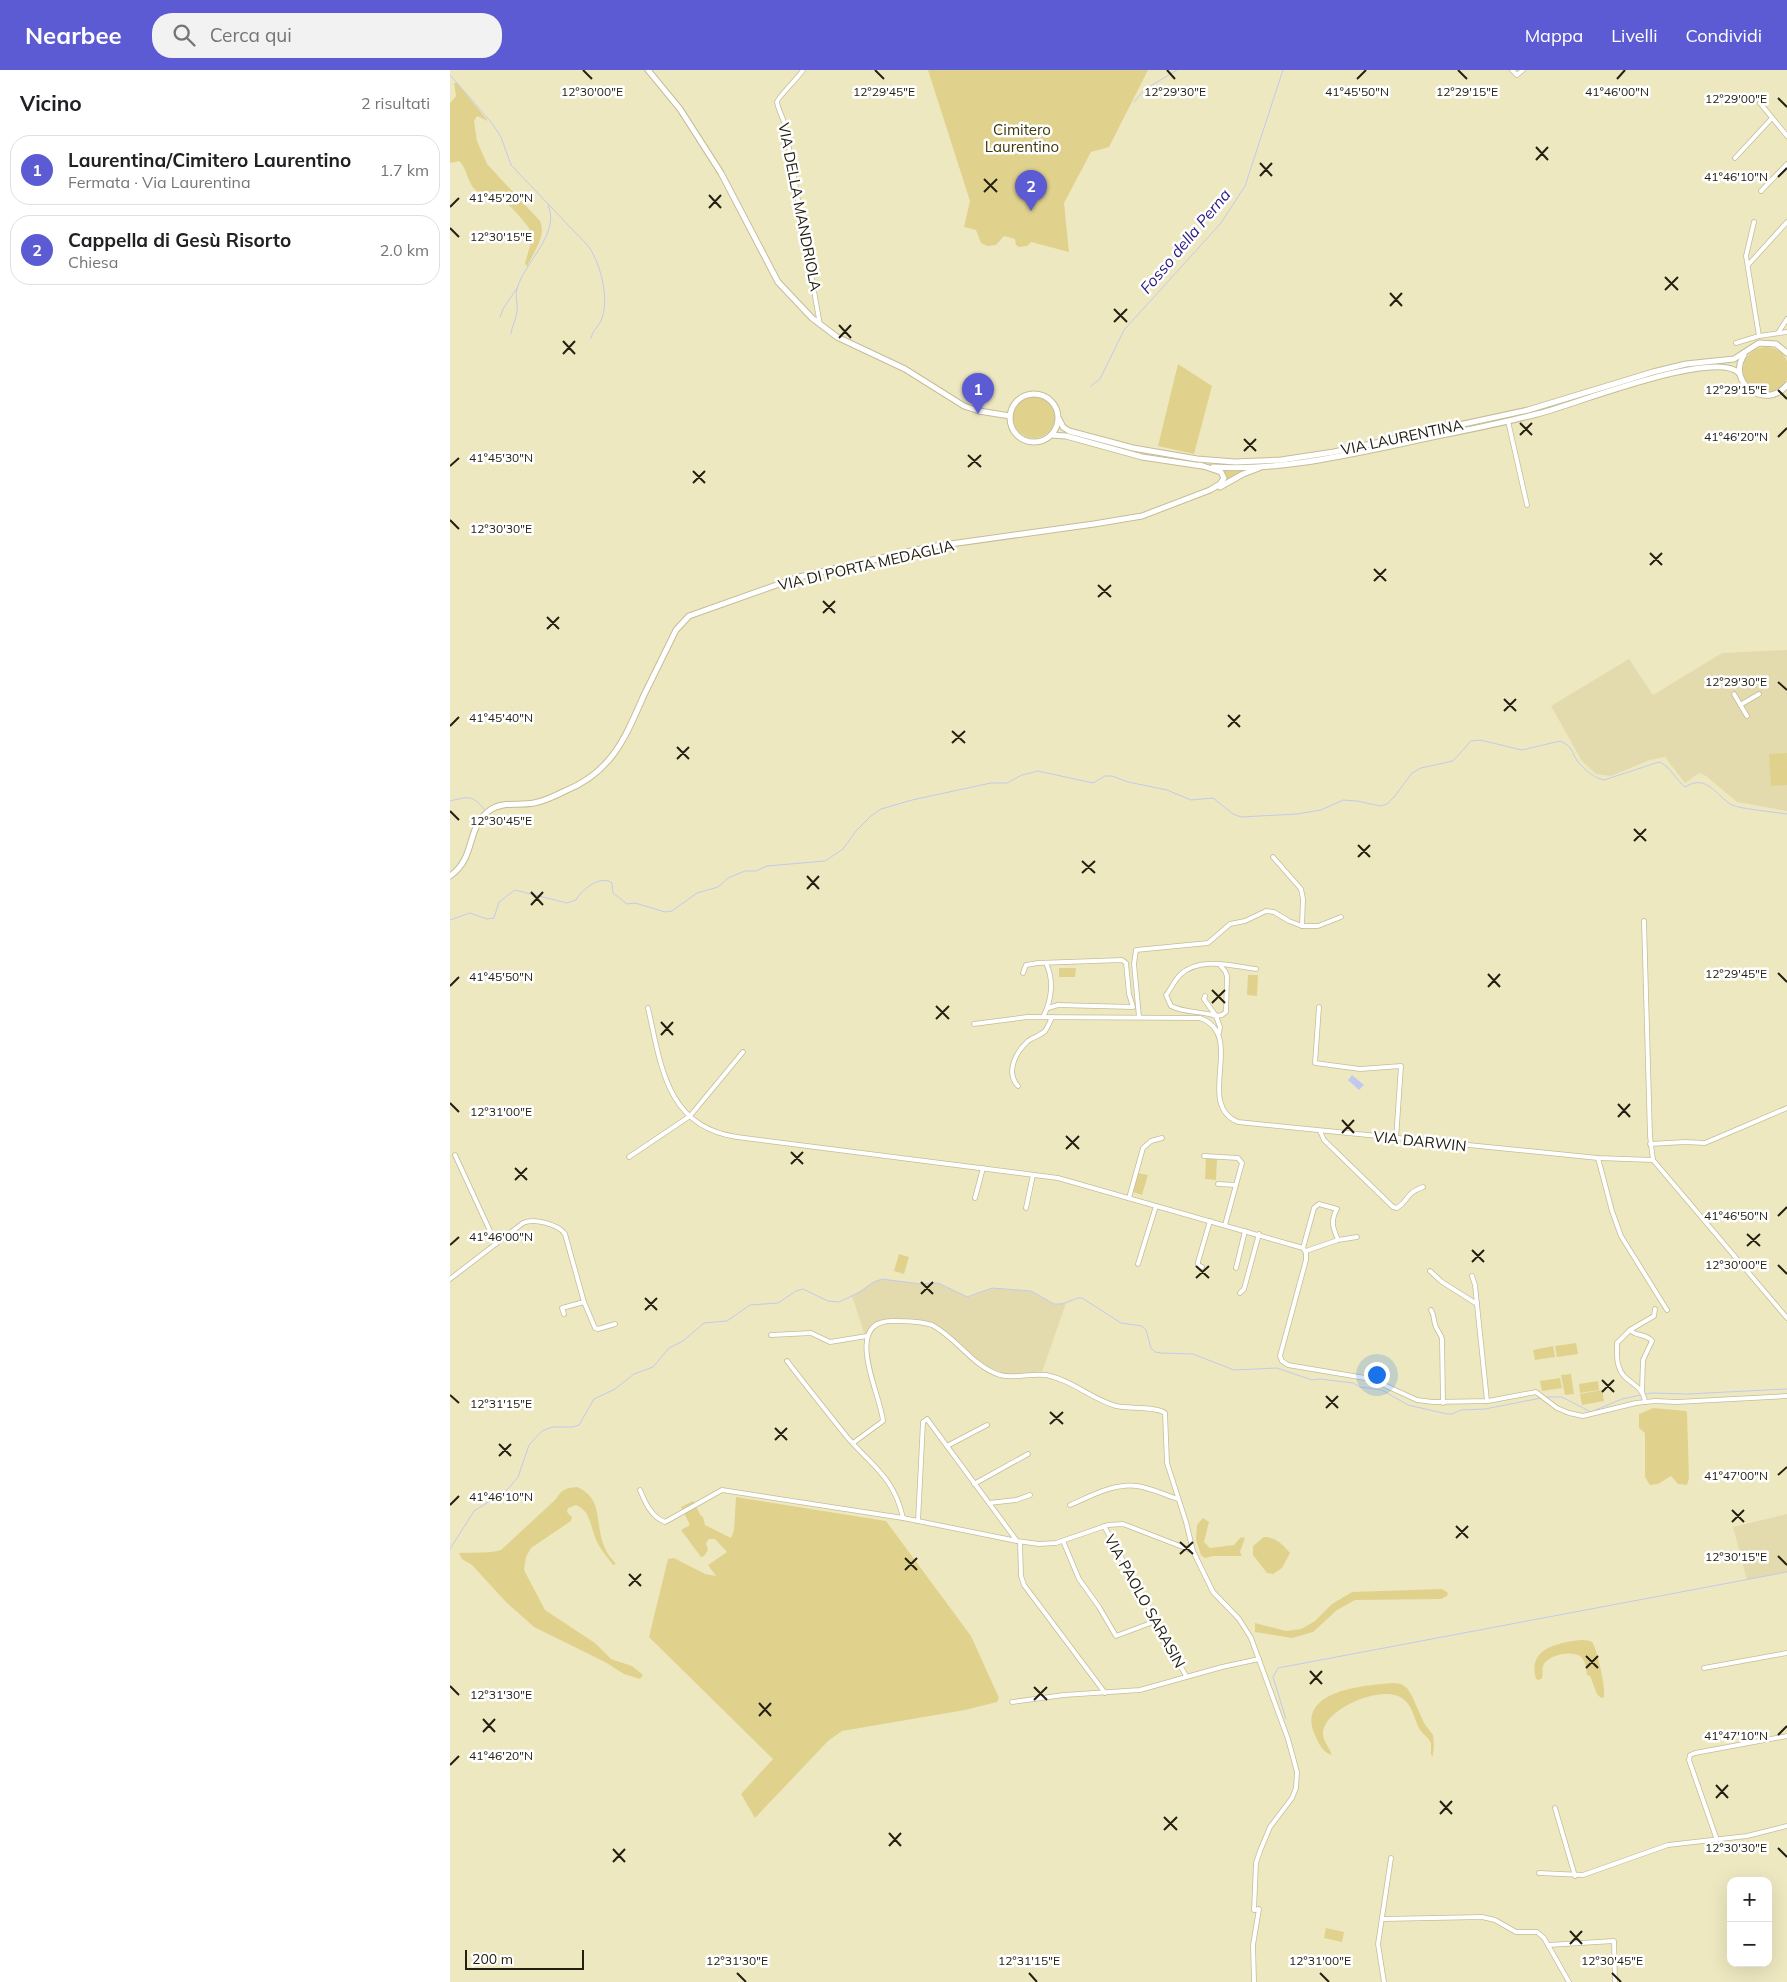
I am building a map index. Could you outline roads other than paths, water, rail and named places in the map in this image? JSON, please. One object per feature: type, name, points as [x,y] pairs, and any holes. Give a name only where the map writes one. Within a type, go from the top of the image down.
[{"type":"main road","points":[[648,70],[680,109],[721,173],[778,282],[820,326],[848,343],[905,369],[964,406],[979,411],[1010,416]]},
{"type":"main road","name":"VIA LAURENTINA","points":[[1059,419],[1063,427],[1069,431],[1166,455],[1220,461],[1281,460],[1362,446],[1528,410],[1653,372],[1686,364],[1730,360],[1752,347],[1768,342],[1786,350]]},
{"type":"main road","points":[[1745,352],[1739,366],[1739,373],[1745,386],[1757,395],[1771,396],[1787,385]]},
{"type":"main road","name":"VIA LAURENTINA","points":[[1051,435],[1066,436],[1142,457],[1200,466],[1265,466],[1320,460],[1508,421],[1552,410],[1664,375],[1717,367],[1731,367],[1739,373]]},
{"type":"main road","points":[[1035,393],[1049,398],[1058,411],[1059,419],[1057,427],[1051,435],[1040,441],[1027,441],[1012,429],[1010,416],[1015,402],[1027,394],[1035,393]]},
{"type":"main road","points":[[1200,466],[1219,471],[1224,476],[1220,484],[1210,490]]},
{"type":"main road","name":"VIA DI PORTA MEDAGLIA","points":[[450,876],[465,861],[476,826],[483,815],[490,810],[506,804],[528,804],[545,800],[578,786],[605,766],[625,736],[676,630],[684,620],[693,614],[799,577],[929,547],[1137,517],[1222,487],[1244,473],[1265,466]]},
{"type":"street","name":"VIA DELLA MANDRIOLA","points":[[803,70],[790,88],[778,97],[777,101],[786,125],[820,326]]},
{"type":"street","points":[[1512,70],[1517,75],[1523,70]]},
{"type":"street","points":[[1760,103],[1787,136]]},
{"type":"street","points":[[1735,158],[1772,118]]},
{"type":"street","points":[[1761,191],[1787,164]]},
{"type":"street","points":[[1754,222],[1746,255],[1759,336]]},
{"type":"street","points":[[1748,265],[1787,222]]},
{"type":"street","points":[[1778,333],[1787,319]]},
{"type":"street","points":[[1736,343],[1759,336],[1787,332]]},
{"type":"street","points":[[1508,421],[1527,505]]},
{"type":"street","points":[[1734,694],[1747,716]]},
{"type":"street","points":[[1740,705],[1759,694]]},
{"type":"street","points":[[1273,857],[1300,889],[1303,903],[1302,926]]},
{"type":"street","points":[[1140,1017],[1134,964],[1136,950],[1208,942],[1230,924],[1245,921],[1266,911],[1274,912],[1294,924],[1302,926],[1318,926],[1341,917]]},
{"type":"street","points":[[1294,924],[1301,916]]},
{"type":"street","points":[[1644,921],[1650,1144],[1654,1160],[1787,1318]]},
{"type":"street","points":[[1023,973],[1026,965],[1124,961],[1133,1007],[1058,1005],[1048,1008]]},
{"type":"street","points":[[1043,1017],[1048,1008],[1051,990],[1051,973],[1046,963]]},
{"type":"street","points":[[1220,965],[1226,971],[1227,976],[1226,1009],[1222,1015],[1216,1016],[1205,1012],[1177,1009],[1171,1006],[1166,995],[1180,975],[1188,970],[1205,964],[1220,965],[1256,969]]},
{"type":"street","name":"VIA DARWIN","points":[[1205,996],[1204,999],[1216,1016],[1220,1027],[1220,1096],[1223,1107],[1230,1117],[1242,1123],[1598,1158],[1654,1160]]},
{"type":"street","points":[[1319,1007],[1315,1064],[1355,1069],[1398,1065],[1402,1068],[1396,1139]]},
{"type":"street","points":[[648,1008],[667,1084],[676,1102],[690,1116],[712,1131],[731,1136],[1058,1178],[1259,1234],[1305,1250],[1338,1240],[1357,1237]]},
{"type":"street","points":[[974,1024],[1014,1017],[1200,1018],[1210,1023],[1219,1033]]},
{"type":"street","points":[[1018,1086],[1012,1077],[1011,1070],[1019,1052],[1029,1041],[1043,1032],[1052,1017]]},
{"type":"street","points":[[629,1157],[690,1116],[743,1052]]},
{"type":"street","points":[[1650,1144],[1705,1143],[1787,1108]]},
{"type":"street","points":[[1320,1131],[1324,1140],[1393,1207],[1401,1206],[1409,1194],[1423,1187]]},
{"type":"street","points":[[1129,1198],[1143,1148],[1151,1141],[1162,1138]]},
{"type":"street","points":[[455,1155],[496,1244]]},
{"type":"street","points":[[1204,1156],[1240,1159],[1242,1163],[1225,1225]]},
{"type":"street","points":[[1598,1158],[1612,1211],[1621,1236],[1667,1310]]},
{"type":"street","points":[[975,1198],[983,1168]]},
{"type":"street","points":[[1026,1208],[1033,1174]]},
{"type":"street","points":[[1218,1184],[1236,1185]]},
{"type":"street","points":[[1338,1240],[1332,1224],[1337,1209],[1319,1204],[1314,1208],[1305,1250],[1306,1260],[1280,1355],[1284,1363],[1313,1370],[1371,1379],[1417,1400],[1443,1402],[1487,1401],[1530,1392],[1539,1394],[1562,1411],[1583,1416],[1646,1402],[1787,1396]]},
{"type":"street","points":[[1138,1264],[1156,1206]]},
{"type":"street","points":[[450,1278],[527,1221],[547,1224],[561,1230],[565,1234],[584,1302],[595,1328],[598,1329],[615,1324]]},
{"type":"street","points":[[1202,1267],[1198,1265],[1198,1262],[1210,1221]]},
{"type":"street","points":[[1236,1268],[1245,1231]]},
{"type":"street","points":[[1240,1293],[1244,1289],[1259,1234]]},
{"type":"street","points":[[1430,1271],[1442,1282],[1476,1304]]},
{"type":"street","points":[[1472,1276],[1475,1285],[1487,1401]]},
{"type":"street","points":[[564,1314],[562,1308],[584,1302]]},
{"type":"street","points":[[1643,1393],[1626,1378],[1618,1367],[1617,1343],[1630,1330],[1654,1316],[1655,1309]]},
{"type":"street","points":[[1431,1310],[1435,1316],[1436,1328],[1441,1335],[1443,1402]]},
{"type":"street","points":[[853,1443],[883,1421],[868,1361],[867,1336],[873,1327],[883,1322],[928,1324],[942,1332],[985,1367],[998,1374],[1009,1376],[1029,1374],[1048,1376],[1072,1384],[1107,1403],[1130,1408],[1162,1411],[1166,1416],[1167,1463],[1186,1522],[1193,1551],[1213,1592],[1246,1630],[1259,1659],[1296,1765],[1297,1780],[1292,1798],[1270,1827],[1256,1863],[1254,1910],[1259,1910],[1253,1945],[1254,1982]]},
{"type":"street","points":[[1630,1330],[1634,1334],[1646,1336],[1652,1341],[1643,1360],[1643,1393],[1646,1402]]},
{"type":"street","points":[[771,1336],[811,1333],[830,1342],[867,1336]]},
{"type":"street","points":[[787,1362],[853,1443],[886,1477],[899,1503],[903,1518]]},
{"type":"street","points":[[918,1521],[923,1422],[925,1419],[928,1419],[1018,1542],[1021,1576],[1024,1585],[1105,1693]]},
{"type":"street","points":[[947,1446],[987,1425]]},
{"type":"street","points":[[974,1484],[1028,1454]]},
{"type":"street","points":[[1070,1505],[1108,1490],[1126,1486],[1148,1488],[1178,1499]]},
{"type":"street","points":[[640,1490],[644,1502],[651,1511],[658,1519],[665,1522],[722,1490],[903,1518],[1018,1542],[1042,1544],[1062,1541],[1118,1523],[1129,1525],[1193,1551]]},
{"type":"street","points":[[988,1503],[1014,1500],[1030,1495]]},
{"type":"street","name":"VIA PAOLO SARASIN","points":[[1104,1526],[1186,1676]]},
{"type":"street","points":[[1062,1541],[1078,1579],[1099,1607],[1116,1636],[1156,1621]]},
{"type":"street","points":[[1704,1668],[1787,1654]]},
{"type":"street","points":[[1012,1702],[1057,1696],[1140,1690],[1186,1676],[1259,1659]]},
{"type":"street","points":[[1717,1840],[1689,1759],[1690,1755],[1787,1736]]},
{"type":"street","points":[[1555,1808],[1575,1876]]},
{"type":"street","points":[[1539,1874],[1575,1876],[1592,1873],[1668,1845],[1756,1835],[1787,1826]]},
{"type":"street","points":[[1384,1982],[1378,1949],[1391,1858]]},
{"type":"street","points":[[1383,1919],[1484,1917],[1516,1932],[1538,1932],[1570,1982]]},
{"type":"street","points":[[1548,1945],[1614,1941],[1615,1981]]},
{"type":"water","points":[[1352,1075],[1364,1085],[1359,1090],[1348,1080]]},
{"type":"waterway","points":[[1134,102],[1144,90],[1177,70]]},
{"type":"waterway","name":"Fosso della Perna","points":[[1091,386],[1100,379],[1124,330],[1221,223],[1245,186],[1283,70]]},
{"type":"waterway","points":[[450,75],[491,122],[501,137],[511,165],[589,247],[593,254],[603,283],[605,303],[601,321],[591,338]]},
{"type":"waterway","points":[[511,334],[517,312],[517,289],[550,227],[551,216],[548,205]]},
{"type":"waterway","points":[[500,317],[517,288]]},
{"type":"waterway","points":[[450,920],[470,913],[487,919],[494,918],[499,902],[515,890],[567,903],[576,900],[592,884],[602,880],[612,883],[613,893],[627,904],[635,903],[665,912],[672,911],[697,893],[718,887],[728,878],[745,871],[756,871],[767,866],[825,861],[843,849],[856,831],[881,809],[912,800],[991,783],[1007,783],[1022,775],[1038,771],[1093,783],[1105,776],[1112,776],[1128,782],[1167,790],[1191,800],[1213,798],[1233,814],[1241,817],[1297,814],[1321,810],[1343,800],[1380,806],[1387,804],[1412,773],[1421,768],[1453,761],[1471,741],[1480,740],[1522,750],[1560,741],[1570,747],[1578,762],[1584,768],[1600,779],[1604,780],[1659,762],[1666,766],[1685,787],[1693,783],[1705,784],[1732,805],[1787,814]]},
{"type":"waterway","points":[[450,801],[469,798],[476,801],[484,809]]},
{"type":"waterway","points":[[450,1549],[474,1511],[507,1490],[518,1477],[529,1445],[542,1431],[552,1427],[573,1427],[579,1425],[594,1399],[615,1389],[634,1374],[653,1367],[669,1348],[683,1341],[704,1323],[727,1321],[750,1305],[778,1303],[796,1291],[803,1289],[828,1301],[839,1302],[882,1279],[920,1284],[938,1283],[967,1297],[992,1288],[1031,1291],[1054,1304],[1062,1304],[1082,1298],[1121,1323],[1142,1326],[1146,1330],[1151,1348],[1155,1352],[1193,1354],[1234,1370],[1277,1368],[1312,1380],[1320,1379],[1353,1383],[1360,1387],[1382,1390],[1408,1405],[1447,1414],[1461,1410],[1485,1409],[1541,1398]]},
{"type":"waterway","points":[[1645,1394],[1787,1389]]},
{"type":"waterway","points":[[1544,1397],[1562,1397],[1591,1412],[1622,1399],[1641,1395]]},
{"type":"waterway","points":[[1286,1719],[1273,1677],[1278,1668],[1787,1572]]},
{"type":"place","name":"Cappella di Gesù Risorto","points":[[1031,211]]},
{"type":"place","name":"Laurentina/Cimitero Laurentino","points":[[978,414]]},
{"type":"park label","name":"Cimitero Laurentino","points":[[1022,138]]}]
